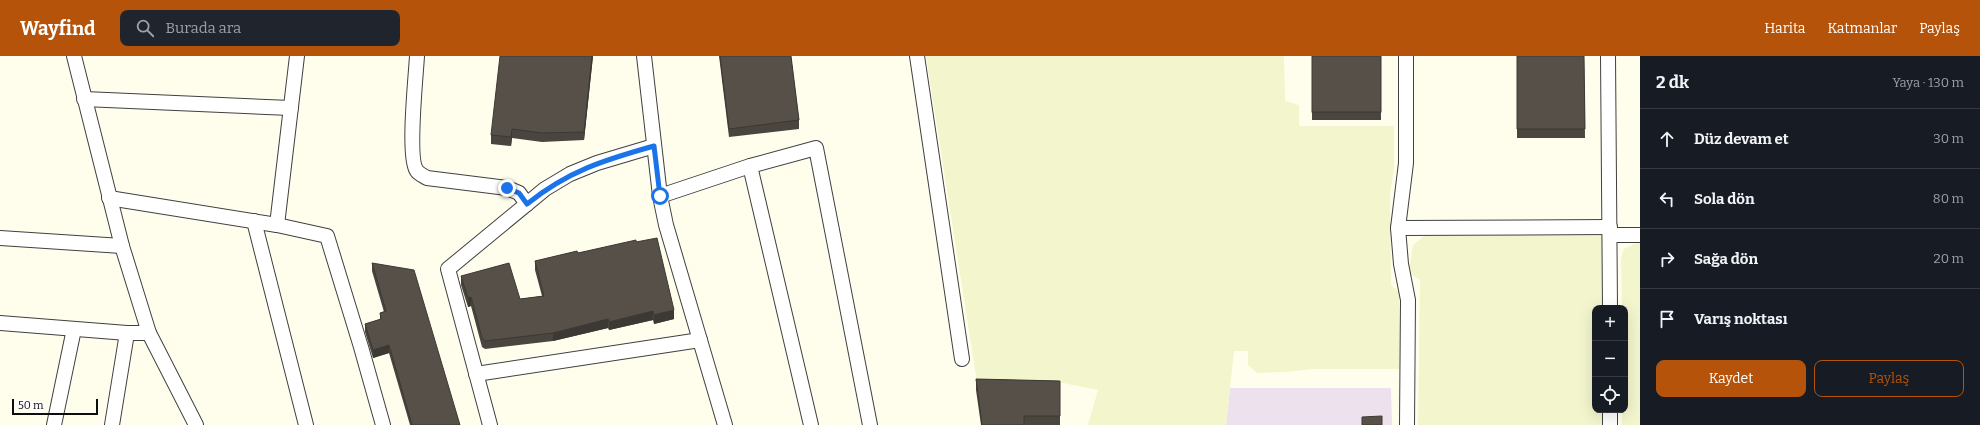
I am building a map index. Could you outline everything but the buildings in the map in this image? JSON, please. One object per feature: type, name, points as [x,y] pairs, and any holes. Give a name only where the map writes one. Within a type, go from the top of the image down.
[{"type":"street","points":[[74,56],[109,198],[149,333],[196,425]]},
{"type":"street","points":[[277,225],[297,56]]},
{"type":"street","points":[[417,56],[413,145],[413,160],[417,171],[427,178],[507,188],[519,193],[527,204]]},
{"type":"street","points":[[644,56],[660,196],[666,225],[725,425]]},
{"type":"street","points":[[917,56],[962,359]]},
{"type":"street","points":[[1406,56],[1406,163],[1398,228],[1401,264],[1408,300],[1408,425]]},
{"type":"street","points":[[1608,56],[1610,305]]},
{"type":"street","points":[[84,99],[291,108]]},
{"type":"street","points":[[490,425],[448,269],[545,189],[570,174],[597,163],[654,146]]},
{"type":"street","points":[[660,196],[750,166],[816,148],[870,425]]},
{"type":"street","points":[[750,166],[811,425]]},
{"type":"street","points":[[109,198],[277,225],[327,236],[383,425]]},
{"type":"street","points":[[254,221],[306,425]]},
{"type":"street","points":[[1398,228],[1610,231],[1640,235]]},
{"type":"street","points":[[0,238],[122,246]]},
{"type":"street","points":[[0,323],[127,333],[149,333]]},
{"type":"street","points":[[54,425],[74,329]]},
{"type":"street","points":[[112,425],[127,333]]},
{"type":"street","points":[[476,374],[700,340]]},
{"type":"street","points":[[1610,413],[1610,425]]},
{"type":"shaded area","points":[[1230,388],[1391,388],[1392,425],[1226,425]]},
{"type":"green space","points":[[926,56],[1284,56],[1285,101],[1299,105],[1299,126],[1394,126],[1394,169],[1390,193],[1391,285],[1399,292],[1401,369],[1313,369],[1257,373],[1248,365],[1248,351],[1234,351],[1226,425],[1088,425],[1098,390],[1058,382],[977,382]]},
{"type":"green space","points":[[1602,234],[1602,305],[1592,305],[1592,413],[1603,413],[1603,425],[1418,425],[1420,280],[1409,273],[1413,245],[1424,236]]},
{"type":"green space","points":[[1640,243],[1640,425],[1622,425],[1622,413],[1628,413],[1628,305],[1622,305],[1621,258],[1624,249]]},
{"type":"route","points":[[507,188],[519,193],[527,204],[545,189],[570,174],[597,163],[654,146],[660,196]]}]
